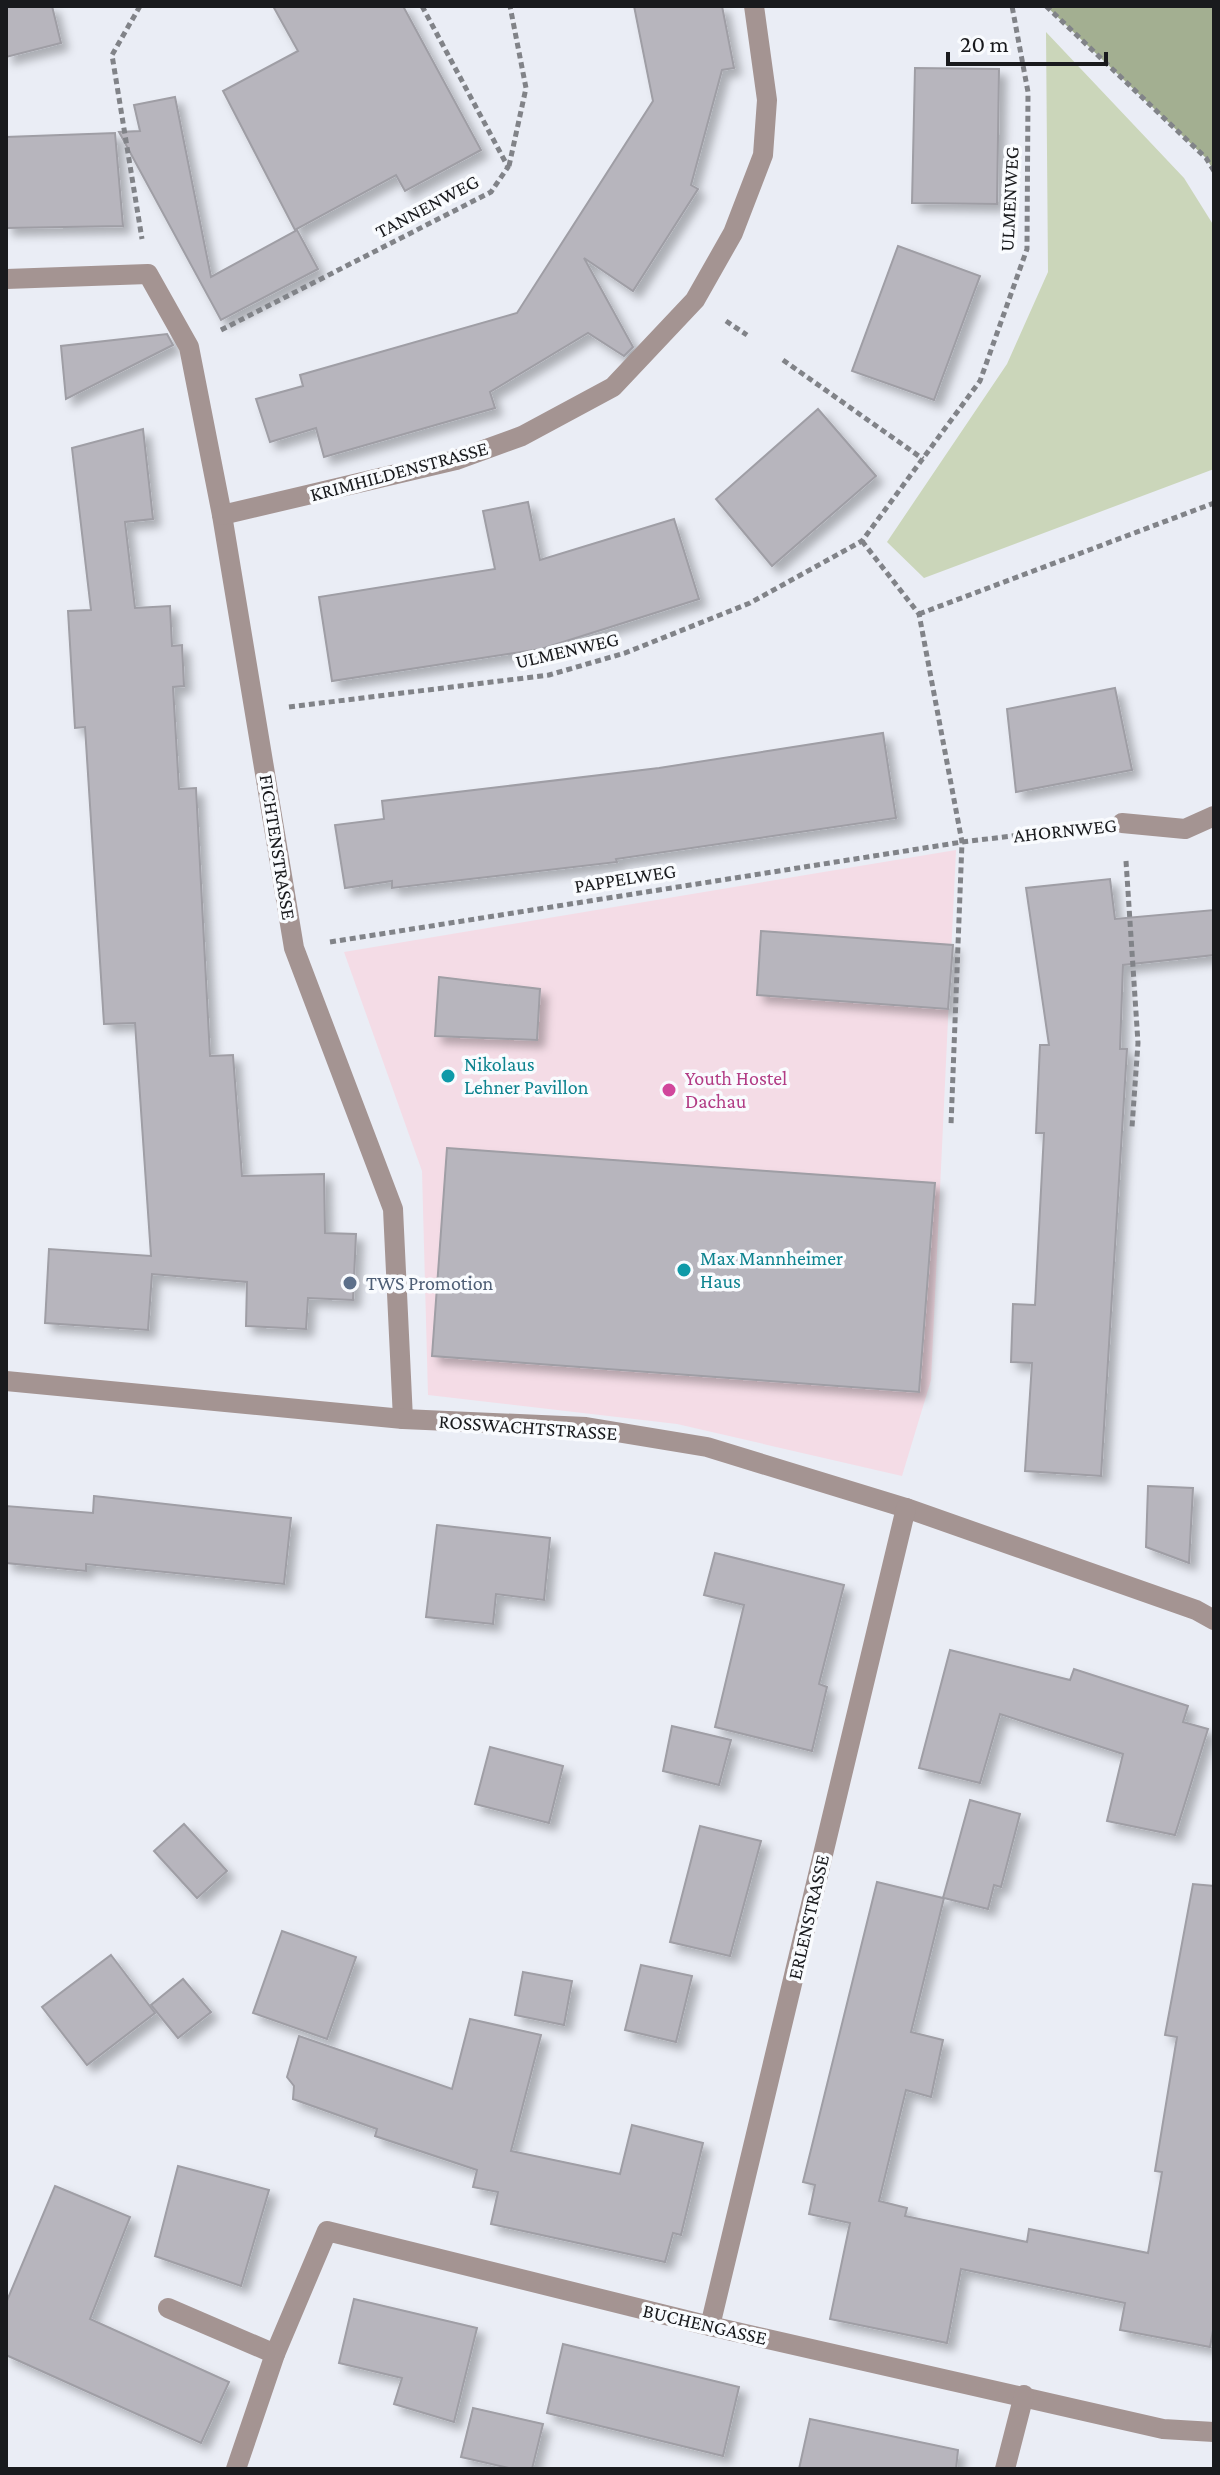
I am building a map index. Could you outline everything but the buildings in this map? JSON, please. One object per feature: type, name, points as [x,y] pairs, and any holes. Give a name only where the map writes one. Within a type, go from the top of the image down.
[{"type":"street","name":"KRIMHILDENSTRASSE","points":[[222,515],[456,460],[522,436],[613,387],[695,300],[733,233],[763,155],[767,100],[754,6]]},
{"type":"street","points":[[6,279],[148,274]]},
{"type":"street","name":"FICHTENSTRASSE","points":[[148,274],[189,347],[222,515],[294,948],[393,1209],[403,1419]]},
{"type":"street","name":"AHORNWEG","points":[[1122,823],[1185,829],[1214,816]]},
{"type":"street","name":"ROSSWACHTSTRASSE","points":[[6,1381],[403,1419],[586,1427],[707,1447],[906,1508],[1196,1610],[1214,1620]]},
{"type":"street","name":"ERLENSTRASSE","points":[[710,2326],[906,1508]]},
{"type":"street","name":"BUCHENGASSE","points":[[236,2469],[275,2354],[327,2231],[710,2326],[1163,2429],[1214,2432]]},
{"type":"street","points":[[168,2308],[275,2354]]},
{"type":"street","points":[[1005,2469],[1024,2395]]},
{"type":"path","points":[[140,6],[112,55],[148,274]]},
{"type":"path","points":[[422,6],[508,167]]},
{"type":"path","points":[[508,167],[526,88],[510,6]]},
{"type":"path","name":"ULMENWEG","points":[[256,711],[549,675],[625,653],[750,603],[862,541],[980,381],[1027,249],[1028,92],[1012,6]]},
{"type":"path","points":[[1046,6],[1206,158],[1214,171]]},
{"type":"path","name":"TANNENWEG","points":[[189,347],[491,192],[508,167]]},
{"type":"path","points":[[783,360],[923,459]]},
{"type":"path","points":[[919,614],[1214,503]]},
{"type":"path","points":[[862,541],[919,614],[962,842],[951,1125]]},
{"type":"path","points":[[1122,823],[1138,1043],[1132,1127]]},
{"type":"path","name":"AHORNWEG","points":[[962,842],[1122,823]]},
{"type":"path","name":"PAPPELWEG","points":[[294,948],[962,842]]},
{"type":"shaded area","name":"Youth Hostel Dachau","points":[[956,850],[931,1380],[902,1476],[677,1424],[428,1395],[422,1171],[344,952]]},
{"type":"green space","points":[[1046,6],[1214,6],[1214,171],[1206,158]]},
{"type":"green space","points":[[1046,32],[1184,178],[1214,226],[1214,469],[924,578],[887,542],[1007,364],[1048,272]]},
{"type":"place","name":"Nikolaus Lehner Pavillon","points":[[448,1076]]},
{"type":"place","name":"Youth Hostel Dachau","points":[[669,1090]]},
{"type":"place","name":"Max Mannheimer Haus","points":[[684,1270]]},
{"type":"place","name":"TWS Promotion","points":[[350,1283]]}]
